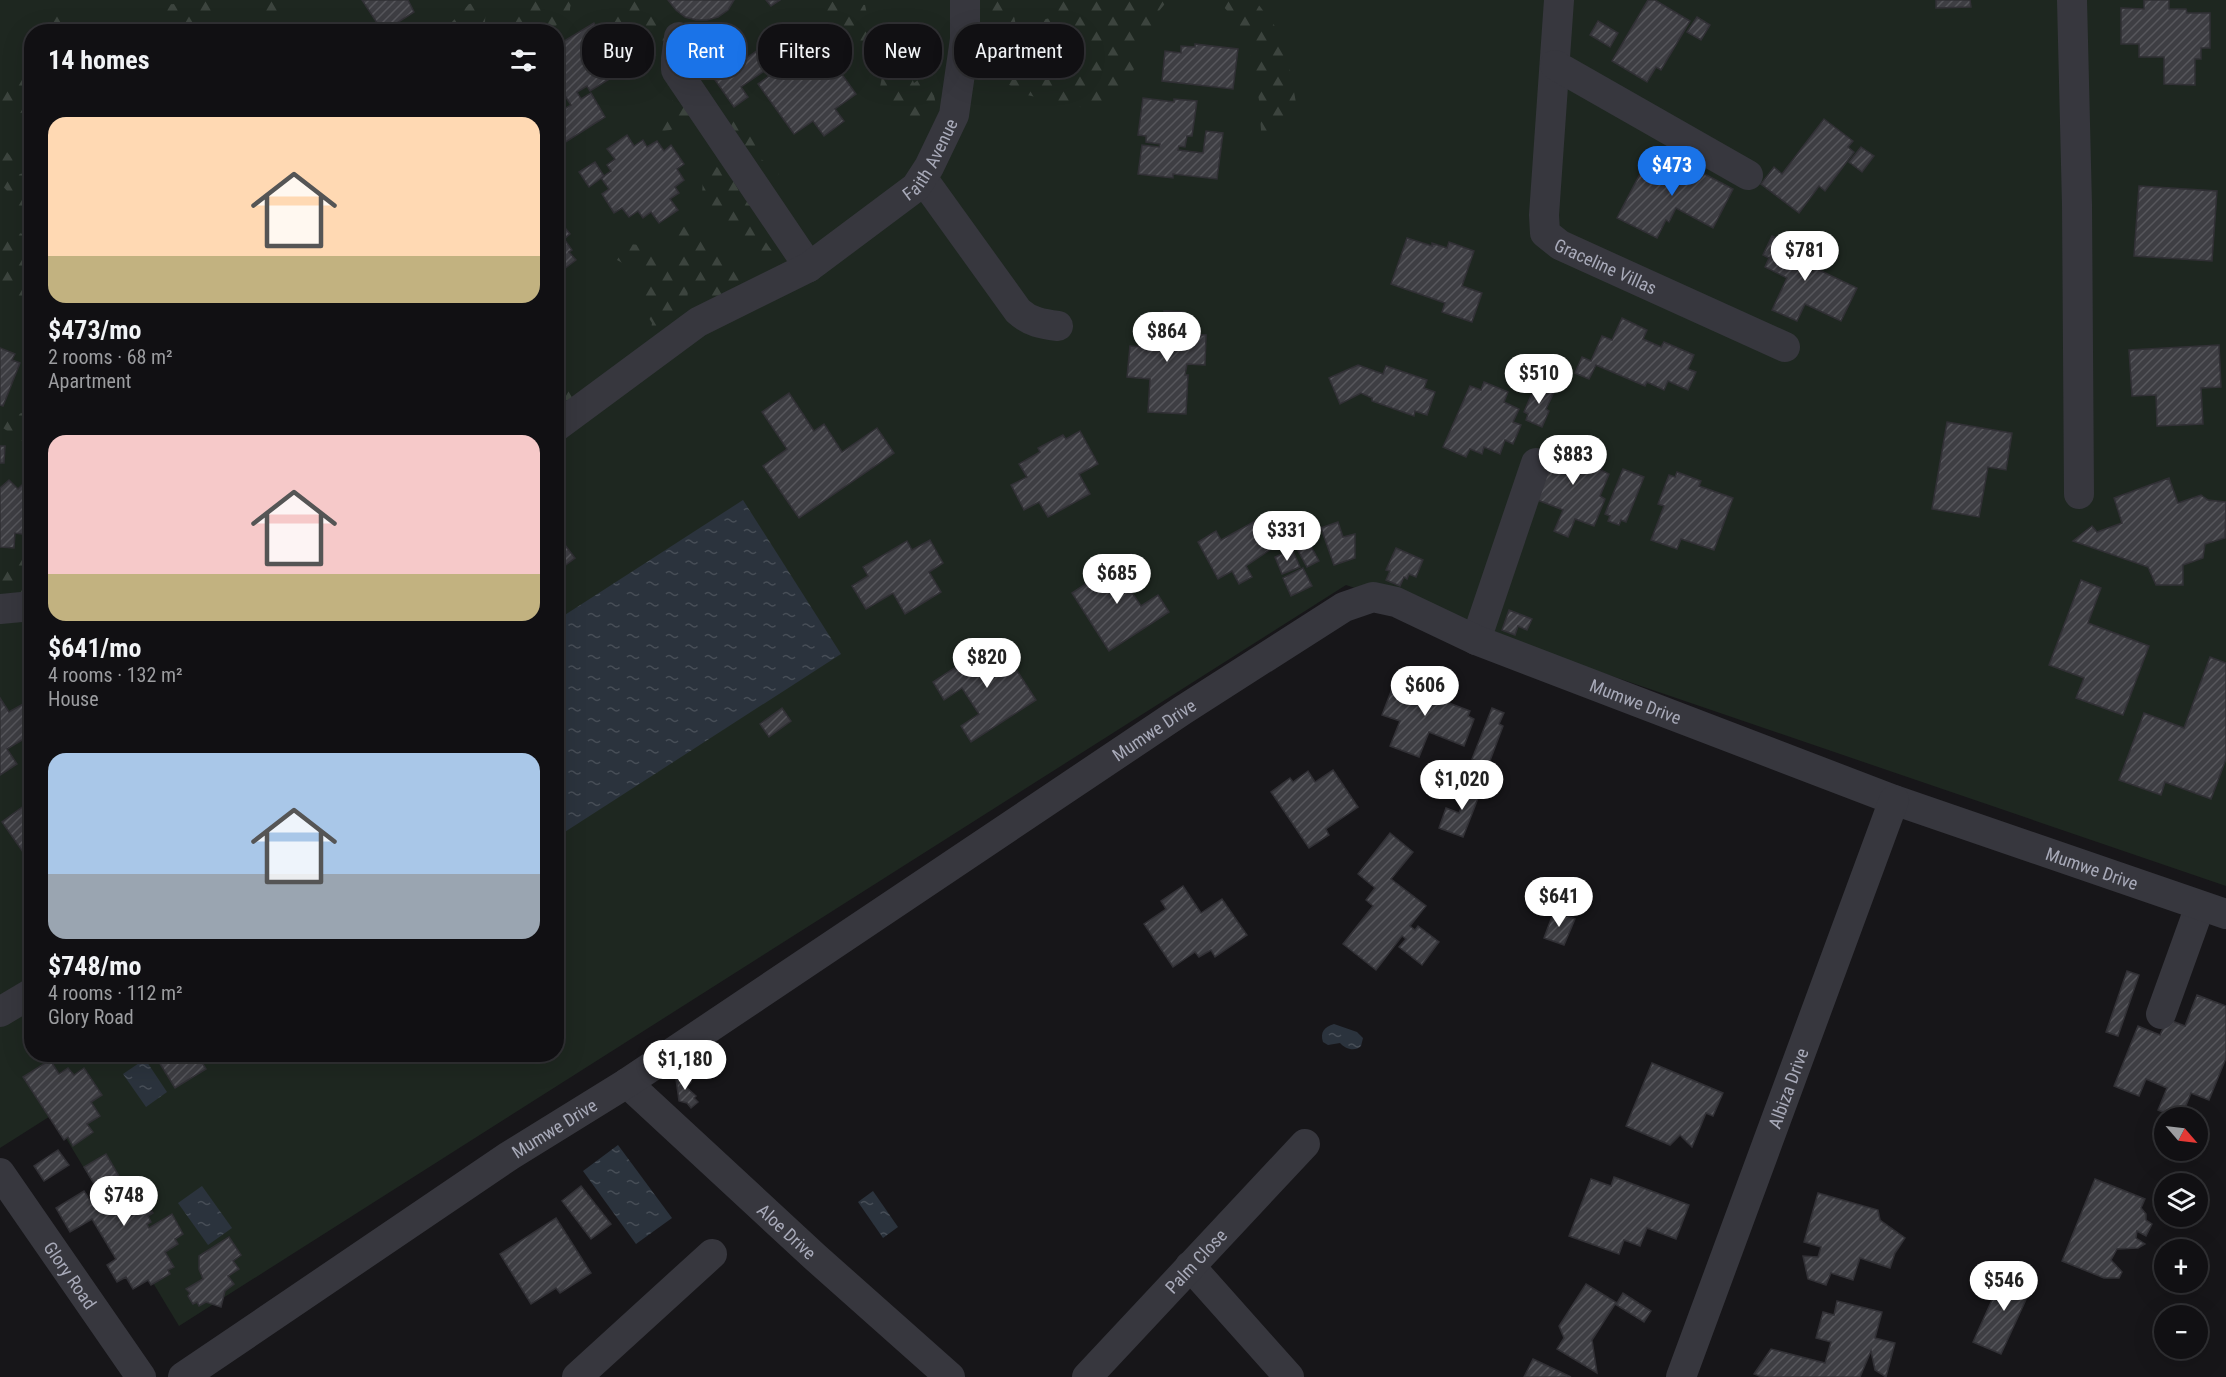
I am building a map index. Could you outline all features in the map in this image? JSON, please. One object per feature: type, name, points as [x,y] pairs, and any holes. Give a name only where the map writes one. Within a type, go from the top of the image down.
[{"type":"street","name":"Faith Avenue","points":[[564,421],[699,322],[809,267],[916,188],[923,179],[954,115],[965,39],[965,0]]},
{"type":"street","name":"Graceline Villas","points":[[1560,0],[1544,215],[1545,233],[1560,245],[1785,347]]},
{"type":"street","points":[[2072,0],[2078,205],[2079,494]]},
{"type":"street","points":[[1555,65],[1748,175]]},
{"type":"street","points":[[681,78],[809,267]]},
{"type":"street","points":[[923,179],[1018,311],[1026,318],[1036,322],[1058,326]]},
{"type":"street","points":[[1476,640],[1536,463]]},
{"type":"street","name":"Mumwe Drive","points":[[183,1377],[509,1156],[627,1083],[1183,710],[1344,608],[1373,597],[1396,602],[1476,640],[1893,800],[2213,910]]},
{"type":"street","points":[[0,609],[24,607]]},
{"type":"street","name":"Albiza Drive","points":[[1681,1377],[1893,800]]},
{"type":"street","points":[[2161,1014],[2213,910]]},
{"type":"street","points":[[0,1012],[24,998]]},
{"type":"street","name":"Aloe Drive","points":[[627,1083],[815,1257],[950,1377]]},
{"type":"street","name":"Palm Close","points":[[1087,1377],[1305,1144]]},
{"type":"street","name":"Glory Road","points":[[0,1173],[141,1377]]},
{"type":"street","points":[[577,1377],[712,1254]]},
{"type":"street","points":[[1190,1266],[1289,1377]]},
{"type":"green space","points":[[0,0],[2226,0],[2226,886],[1346,585],[179,1326],[52,1115],[0,1148]]},
{"type":"green space","points":[[198,0],[235,0],[198,24],[167,24],[156,5],[175,4],[186,17],[198,8]]},
{"type":"green space","points":[[241,0],[277,0],[281,14],[265,20],[251,2]]},
{"type":"green space","points":[[523,0],[572,0],[570,25],[501,24],[505,13]]},
{"type":"green space","points":[[615,0],[651,0],[657,23],[665,33],[666,72],[654,61],[654,24],[613,24],[612,7]]},
{"type":"green space","points":[[817,0],[865,5],[869,24],[864,24],[864,56],[852,42],[852,24],[825,24],[815,12]]},
{"type":"green space","points":[[987,0],[1011,0],[1016,24],[986,24]]},
{"type":"green space","points":[[1053,0],[1168,0],[1159,11],[1133,71],[1098,111],[1027,95],[997,78],[1084,78],[1084,24],[1024,24],[1050,18]]},
{"type":"green space","points":[[1218,0],[1255,0],[1284,38],[1297,108],[1262,145],[1259,100],[1246,33]]},
{"type":"green space","points":[[486,1],[485,22],[501,24],[451,23],[469,4]]},
{"type":"green space","points":[[54,13],[70,24],[45,24]]},
{"type":"green space","points":[[24,53],[24,113],[5,114],[0,135],[0,103],[17,63]]},
{"type":"green space","points":[[670,78],[700,78],[706,87],[724,104],[727,113],[742,113],[747,131],[765,143],[761,159],[779,173],[768,195],[763,212],[764,239],[776,256],[766,264],[752,257],[746,242],[726,233],[726,223],[711,220],[702,196],[703,177],[712,165],[735,175],[697,111],[686,122],[675,128],[648,131],[662,108],[676,98],[676,87]]},
{"type":"green space","points":[[882,78],[912,78],[914,83],[921,78],[930,78],[937,109],[925,130],[902,122],[882,105],[880,87]]},
{"type":"green space","points":[[0,144],[13,159],[10,176],[24,173],[24,220],[16,201],[0,183]]},
{"type":"green space","points":[[693,226],[719,240],[728,261],[740,272],[738,292],[712,306],[688,285],[687,311],[697,339],[649,346],[652,323],[640,304],[643,274],[617,260],[628,244],[654,246],[667,258],[673,252],[676,227]]},
{"type":"green space","points":[[7,230],[24,234],[24,305],[0,281],[0,240]]},
{"type":"green space","points":[[564,368],[565,368],[573,399],[564,404]]},
{"type":"green space","points":[[24,413],[24,442],[0,426]]},
{"type":"green space","points":[[24,458],[24,467],[19,465]]},
{"type":"green space","points":[[24,550],[24,596],[0,602],[0,555]]},
{"type":"water","points":[[743,500],[841,654],[564,832],[564,615]]},
{"type":"water","points":[[1334,1024],[1357,1032],[1363,1038],[1361,1046],[1350,1049],[1340,1043],[1328,1045],[1323,1042],[1324,1030]]},
{"type":"water","points":[[141,1062],[147,1062],[167,1092],[146,1107],[123,1074]]},
{"type":"water","points":[[618,1145],[672,1218],[636,1244],[583,1171]]},
{"type":"water","points":[[202,1186],[232,1228],[208,1245],[178,1203]]},
{"type":"water","points":[[873,1191],[898,1227],[883,1238],[858,1202]]},
{"type":"building","points":[[362,0],[408,0],[414,12],[395,24],[378,24]]},
{"type":"building","points":[[668,0],[734,0],[728,10],[718,17],[696,20],[685,17]]},
{"type":"building","points":[[766,0],[780,0],[771,6]]},
{"type":"building","points":[[1648,0],[1655,0],[1690,21],[1661,70],[1656,67],[1647,82],[1612,61]]},
{"type":"building","points":[[1936,0],[1970,0],[1971,7],[1936,8]]},
{"type":"building","points":[[2144,0],[2169,0],[2169,9],[2186,9],[2187,13],[2210,13],[2210,48],[2201,48],[2201,59],[2195,59],[2195,85],[2164,84],[2164,57],[2139,57],[2139,44],[2121,44],[2121,8],[2144,9]]},
{"type":"building","points":[[1697,17],[1710,25],[1701,40],[1687,32]]},
{"type":"building","points":[[1598,21],[1618,33],[1610,47],[1590,35]]},
{"type":"building","points":[[582,30],[582,78],[611,78],[590,91],[587,86],[577,92],[581,99],[591,93],[605,117],[564,143],[564,109],[571,105],[564,94],[564,41]]},
{"type":"building","points":[[1195,44],[1238,49],[1233,89],[1162,81],[1165,51],[1181,53],[1181,46],[1195,47]]},
{"type":"building","points":[[758,50],[758,75],[741,87],[748,97],[734,107],[715,80],[718,78],[746,78],[746,58]]},
{"type":"building","points":[[766,78],[845,78],[856,94],[835,109],[844,121],[824,136],[813,121],[794,134],[758,84]]},
{"type":"building","points":[[1143,98],[1174,102],[1174,99],[1197,101],[1192,136],[1187,136],[1185,147],[1179,146],[1178,150],[1203,153],[1206,131],[1223,133],[1217,179],[1173,174],[1173,178],[1138,174],[1142,145],[1159,147],[1160,144],[1146,142],[1146,136],[1138,135]]},
{"type":"building","points":[[1824,119],[1853,141],[1848,147],[1854,152],[1825,191],[1819,186],[1799,213],[1761,184],[1774,167],[1782,174]]},
{"type":"building","points":[[627,135],[634,146],[643,140],[647,147],[657,141],[664,151],[671,145],[684,164],[677,169],[684,180],[675,187],[679,193],[670,199],[678,210],[659,223],[651,212],[643,218],[638,211],[629,217],[622,208],[614,213],[602,194],[609,189],[601,178],[611,171],[607,165],[615,159],[607,149]]},
{"type":"building","points":[[1861,147],[1874,156],[1862,172],[1849,162]]},
{"type":"building","points":[[1652,151],[1671,160],[1666,169],[1693,182],[1699,171],[1733,189],[1713,228],[1676,208],[1669,222],[1666,220],[1657,238],[1617,218]]},
{"type":"building","points":[[595,162],[604,176],[589,187],[579,172]]},
{"type":"building","points":[[2139,186],[2217,191],[2212,261],[2134,256]]},
{"type":"building","points":[[564,227],[570,234],[564,239]]},
{"type":"building","points":[[1780,235],[1812,251],[1804,268],[1813,272],[1815,268],[1857,288],[1841,321],[1805,304],[1797,321],[1772,310],[1787,278],[1765,267],[1769,258],[1763,255],[1772,236],[1779,239]]},
{"type":"building","points":[[1407,238],[1447,248],[1449,242],[1474,251],[1462,286],[1482,293],[1472,322],[1442,312],[1445,303],[1391,284]]},
{"type":"building","points":[[564,239],[572,250],[569,252],[576,260],[564,269]]},
{"type":"building","points":[[1164,311],[1183,312],[1183,319],[1186,319],[1185,334],[1206,335],[1205,365],[1187,364],[1186,414],[1148,412],[1150,379],[1127,377],[1130,346],[1145,347],[1146,329],[1160,329]]},
{"type":"building","points":[[1622,318],[1647,330],[1643,339],[1661,347],[1664,342],[1694,355],[1688,369],[1696,372],[1688,390],[1668,381],[1664,390],[1647,382],[1645,386],[1596,365],[1589,379],[1575,373],[1582,357],[1591,361],[1602,336],[1612,340]]},
{"type":"building","points":[[2219,345],[2221,387],[2201,388],[2203,424],[2157,426],[2156,395],[2132,396],[2129,350]]},
{"type":"building","points":[[0,348],[15,354],[12,360],[20,363],[3,406],[0,405]]},
{"type":"building","points":[[1358,365],[1383,374],[1386,366],[1427,380],[1424,388],[1435,392],[1427,415],[1415,411],[1414,416],[1372,401],[1372,398],[1361,393],[1340,404],[1329,378]]},
{"type":"building","points":[[1484,382],[1508,392],[1504,402],[1519,409],[1513,422],[1521,425],[1513,444],[1505,440],[1500,454],[1484,447],[1482,454],[1470,449],[1466,457],[1443,447],[1470,386],[1481,390]]},
{"type":"building","points":[[1536,384],[1554,392],[1546,409],[1549,411],[1542,427],[1526,420],[1528,414],[1524,412]]},
{"type":"building","points":[[789,393],[814,431],[824,424],[842,452],[877,428],[894,453],[799,518],[763,466],[787,449],[762,412]]},
{"type":"building","points":[[1947,422],[2012,433],[2006,470],[1988,467],[1979,517],[1932,509]]},
{"type":"building","points":[[1080,431],[1098,464],[1079,474],[1090,494],[1048,517],[1039,502],[1024,510],[1011,485],[1027,477],[1019,464],[1040,452],[1038,448],[1063,435],[1066,439]]},
{"type":"building","points":[[1558,439],[1587,450],[1584,458],[1603,465],[1601,470],[1609,474],[1600,496],[1605,499],[1594,526],[1575,519],[1568,537],[1554,531],[1563,510],[1535,499]]},
{"type":"building","points":[[0,446],[5,446],[4,463],[0,463]]},
{"type":"building","points":[[1623,469],[1644,477],[1626,522],[1621,520],[1619,525],[1608,521],[1610,516],[1605,514]]},
{"type":"building","points":[[1677,472],[1701,481],[1699,486],[1733,498],[1714,550],[1681,539],[1677,549],[1651,540],[1664,506],[1658,504],[1669,475],[1675,477]]},
{"type":"building","points":[[2169,478],[2178,503],[2201,495],[2208,500],[2226,502],[2225,538],[2205,544],[2203,558],[2183,565],[2183,585],[2156,585],[2148,567],[2073,541],[2092,526],[2097,532],[2122,523],[2114,498]]},
{"type":"building","points":[[9,480],[18,489],[24,483],[24,534],[15,533],[14,548],[0,547],[0,488]]},
{"type":"building","points":[[1257,520],[1262,530],[1265,528],[1274,547],[1246,566],[1252,577],[1239,584],[1232,571],[1218,579],[1198,542],[1216,531],[1221,540]]},
{"type":"building","points":[[1338,522],[1343,537],[1355,534],[1355,558],[1334,565],[1321,528]]},
{"type":"building","points":[[930,540],[943,563],[929,572],[941,592],[905,614],[893,593],[866,609],[852,586],[868,576],[863,567],[907,541],[912,550]]},
{"type":"building","points":[[1308,541],[1319,561],[1307,567],[1296,547]]},
{"type":"building","points":[[564,546],[575,558],[564,566]]},
{"type":"building","points":[[1396,548],[1423,560],[1416,577],[1409,574],[1407,579],[1404,577],[1400,586],[1386,580],[1390,571],[1386,570]]},
{"type":"building","points":[[1292,549],[1300,567],[1282,574],[1275,557]]},
{"type":"building","points":[[1131,554],[1142,569],[1124,581],[1141,606],[1158,595],[1169,612],[1109,651],[1072,593]]},
{"type":"building","points":[[1303,568],[1312,586],[1291,596],[1283,578]]},
{"type":"building","points":[[2081,580],[2101,588],[2088,623],[2149,646],[2123,715],[2076,698],[2084,678],[2049,665]]},
{"type":"building","points":[[1509,610],[1532,619],[1527,630],[1518,626],[1515,635],[1502,630]]},
{"type":"building","points":[[997,640],[1036,700],[971,742],[961,726],[979,714],[962,688],[944,700],[933,682]]},
{"type":"building","points":[[2210,657],[2226,663],[2226,759],[2211,799],[2165,782],[2161,795],[2119,780],[2144,713],[2184,728]]},
{"type":"building","points":[[1416,680],[1445,690],[1441,700],[1470,711],[1468,716],[1474,719],[1464,746],[1429,732],[1419,757],[1390,746],[1400,721],[1382,715],[1395,681],[1412,688]]},
{"type":"building","points":[[0,698],[9,712],[24,704],[24,739],[7,749],[17,764],[0,775]]},
{"type":"building","points":[[782,708],[791,721],[769,737],[760,724]]},
{"type":"building","points":[[1492,708],[1504,713],[1499,724],[1503,726],[1488,766],[1472,759]]},
{"type":"building","points":[[1333,770],[1358,807],[1326,829],[1329,835],[1309,848],[1271,792],[1290,778],[1293,782],[1308,771],[1315,782]]},
{"type":"building","points":[[1463,781],[1482,788],[1463,837],[1439,828],[1446,808],[1459,813],[1465,798],[1458,795]]},
{"type":"building","points":[[24,806],[23,852],[2,822]]},
{"type":"building","points":[[1390,833],[1413,852],[1391,879],[1426,906],[1410,926],[1415,930],[1418,926],[1439,942],[1422,965],[1399,947],[1406,939],[1402,936],[1376,970],[1343,944],[1373,906],[1366,900],[1375,888],[1358,874]]},
{"type":"building","points":[[1183,886],[1201,913],[1222,899],[1247,935],[1215,957],[1211,950],[1199,957],[1195,952],[1173,967],[1144,924],[1166,909],[1161,901]]},
{"type":"building","points":[[1554,911],[1575,919],[1564,945],[1544,938]]},
{"type":"building","points":[[2127,971],[2139,975],[2118,1036],[2106,1032]]},
{"type":"building","points":[[2197,995],[2226,1006],[2226,1058],[2209,1100],[2191,1093],[2185,1107],[2159,1107],[2167,1088],[2146,1079],[2139,1096],[2114,1086],[2138,1026],[2160,1035],[2167,1019],[2185,1026]]},
{"type":"building","points":[[47,1062],[51,1062],[59,1074],[68,1068],[74,1075],[84,1068],[102,1095],[91,1102],[100,1116],[87,1124],[93,1132],[73,1146],[68,1137],[64,1140],[23,1077]]},
{"type":"building","points":[[159,1062],[202,1062],[206,1069],[175,1088]]},
{"type":"building","points":[[1652,1063],[1723,1093],[1713,1116],[1706,1113],[1692,1147],[1680,1135],[1670,1145],[1626,1126]]},
{"type":"building","points":[[682,1073],[691,1082],[686,1087],[696,1096],[694,1098],[698,1102],[691,1108],[687,1103],[679,1101],[676,1079]]},
{"type":"building","points":[[58,1150],[69,1165],[44,1181],[34,1166]]},
{"type":"building","points":[[106,1154],[134,1202],[144,1199],[153,1213],[148,1216],[151,1222],[147,1224],[149,1228],[172,1214],[183,1234],[175,1239],[178,1244],[165,1252],[174,1267],[168,1270],[170,1274],[151,1285],[148,1280],[133,1289],[126,1277],[117,1282],[107,1265],[116,1259],[92,1219],[70,1232],[56,1208],[84,1191],[92,1203],[102,1197],[84,1167]]},
{"type":"building","points":[[1614,1177],[1689,1205],[1676,1239],[1647,1228],[1640,1246],[1624,1240],[1619,1254],[1569,1236],[1591,1179],[1611,1186]]},
{"type":"building","points":[[2095,1179],[2145,1199],[2141,1208],[2146,1214],[2146,1220],[2152,1224],[2146,1236],[2137,1231],[2136,1238],[2145,1244],[2138,1248],[2117,1249],[2111,1260],[2122,1272],[2119,1278],[2104,1278],[2062,1261]]},
{"type":"building","points":[[581,1186],[611,1224],[591,1239],[562,1201]]},
{"type":"building","points":[[1818,1193],[1878,1210],[1880,1220],[1905,1238],[1895,1253],[1890,1268],[1860,1258],[1853,1280],[1831,1273],[1826,1285],[1808,1279],[1803,1256],[1818,1257],[1821,1247],[1804,1242]]},
{"type":"building","points":[[556,1218],[591,1273],[560,1293],[556,1288],[531,1304],[500,1254]]},
{"type":"building","points":[[229,1237],[241,1255],[233,1261],[239,1269],[228,1276],[234,1284],[225,1291],[221,1307],[206,1302],[199,1306],[197,1302],[193,1304],[188,1296],[190,1293],[186,1289],[203,1279],[199,1269],[199,1256]]},
{"type":"building","points":[[2006,1269],[2034,1282],[2001,1354],[1973,1342]]},
{"type":"building","points":[[1586,1284],[1617,1303],[1623,1293],[1651,1311],[1644,1322],[1615,1304],[1592,1340],[1597,1373],[1557,1349],[1564,1338],[1559,1326]]},
{"type":"building","points":[[1837,1301],[1882,1312],[1875,1338],[1895,1343],[1886,1377],[1875,1370],[1871,1351],[1860,1377],[1762,1377],[1754,1374],[1771,1349],[1825,1363],[1831,1342],[1816,1338],[1823,1312],[1834,1315]]},
{"type":"building","points":[[1533,1359],[1571,1377],[1524,1377]]}]
